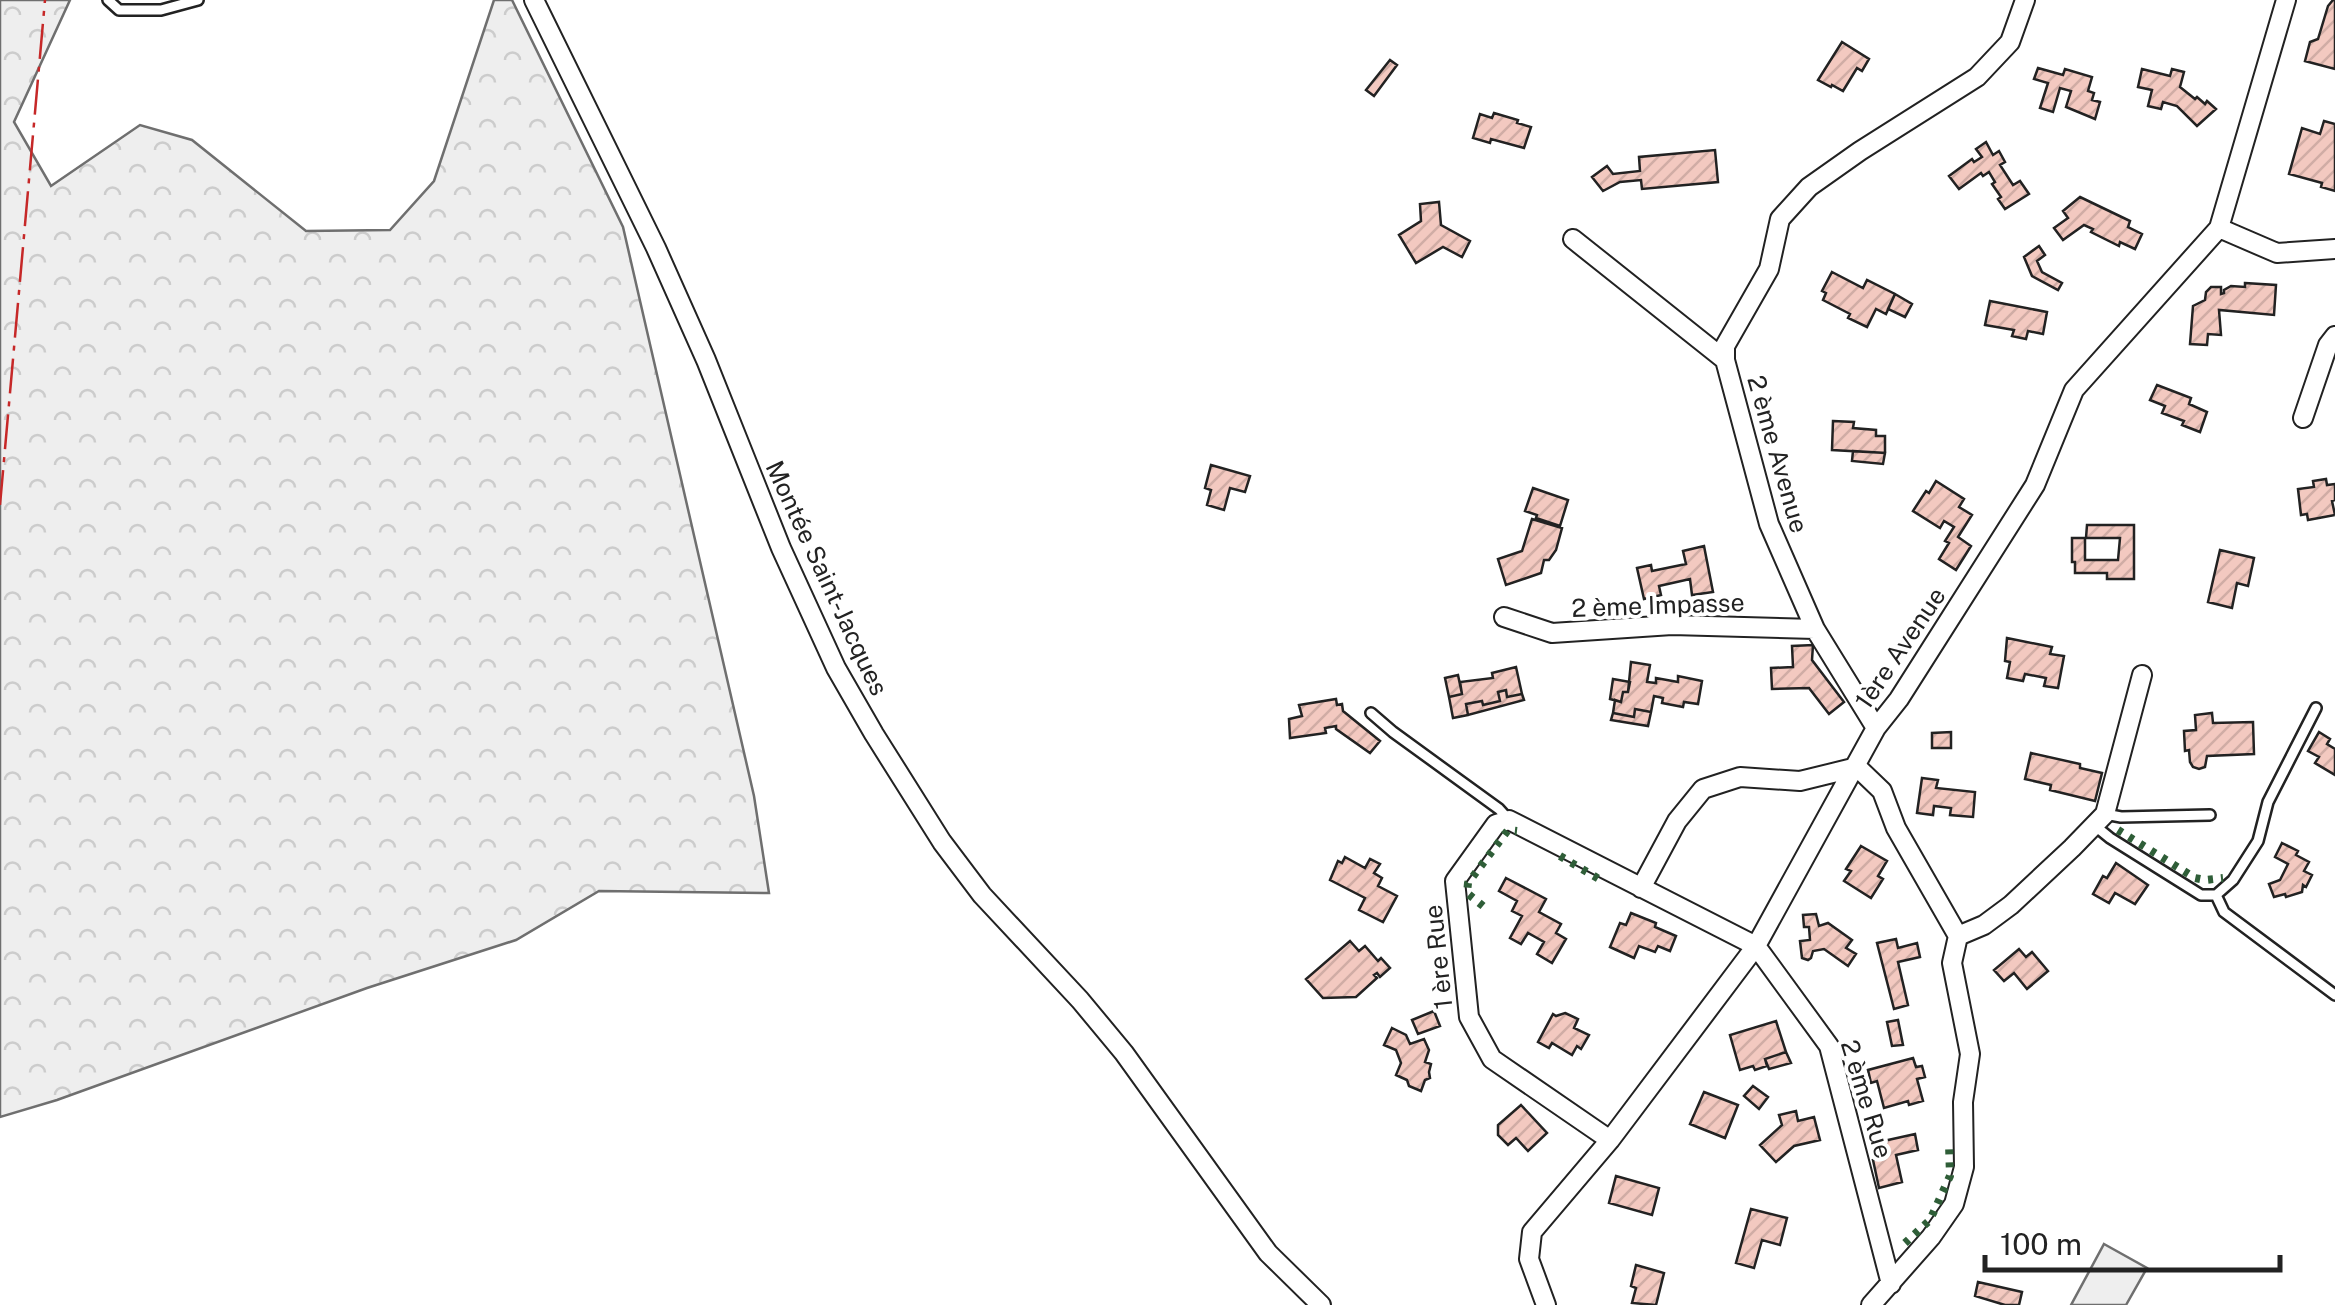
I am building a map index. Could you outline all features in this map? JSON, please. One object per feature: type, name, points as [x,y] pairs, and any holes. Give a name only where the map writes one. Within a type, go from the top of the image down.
[{"type":"street","name":"Montée Saint-Jacques","points":[[534,0],[656,248],[706,360],[781,548],[836,668],[874,734],[942,842],[982,896],[1124,1053],[1268,1253],[1321,1305]]},
{"type":"street","name":"2 ème Avenue","points":[[1876,728],[1815,628],[1769,524],[1725,360],[1725,346],[1769,268],[1780,218],[1808,187],[1977,78],[2010,42],[2026,0]]},
{"type":"street","name":"1ère Avenue","points":[[1546,1305],[1529,1260],[1532,1232],[1610,1140],[1756,946],[1876,728],[1899,699],[2035,484],[2074,390],[2219,228],[2286,0]]},
{"type":"street","points":[[2219,228],[2278,253],[2335,248]]},
{"type":"street","points":[[1573,239],[1725,360]]},
{"type":"street","points":[[2303,418],[2328,345],[2335,336]]},
{"type":"street","name":"2 ème Impasse","points":[[1504,617],[1552,633],[1672,625],[1815,628]]},
{"type":"street","points":[[1958,936],[2011,905],[2099,819],[2142,675]]},
{"type":"street","points":[[1641,888],[1677,821],[1703,789],[1740,777],[1800,780],[1856,767],[1882,791],[1896,828],[1958,936],[1952,963],[1970,1054],[1963,1102],[1964,1167],[1954,1204],[1871,1305]]},
{"type":"street","points":[[1509,820],[1756,946]]},
{"type":"street","name":"1 ère Rue","points":[[1509,820],[1496,824],[1455,882],[1468,1017],[1492,1058],[1610,1140]]},
{"type":"street","name":"2 ème Rue","points":[[1756,946],[1829,1046],[1891,1284]]},
{"type":"lane","points":[[108,0],[119,10],[161,10],[198,0]]},
{"type":"lane","points":[[2210,815],[2099,819],[2110,838],[2201,895],[2216,894],[2233,880],[2258,840],[2268,802],[2316,708]]},
{"type":"lane","points":[[1371,712],[1509,820]]},
{"type":"lane","points":[[2216,894],[2224,912],[2335,995]]},
{"type":"lane","points":[[2324,988],[2335,978]]},
{"type":"green space","points":[[0,0],[70,0],[14,122],[51,186],[140,125],[192,140],[306,231],[390,230],[434,181],[494,0],[512,0],[623,227],[754,796],[769,893],[599,891],[516,940],[0,1117]]},
{"type":"green space","points":[[2104,1244],[2147,1268],[2126,1305],[2071,1305]]},
{"type":"building","points":[[2333,0],[2335,69],[2305,61],[2310,42],[2318,39]]},
{"type":"building","points":[[1842,42],[1869,59],[1862,71],[1857,68],[1843,91],[1818,80]]},
{"type":"building","points":[[1390,60],[1397,65],[1374,96],[1366,90]]},
{"type":"building","points":[[2038,68],[2063,75],[2065,69],[2092,77],[2088,91],[2094,93],[2092,100],[2100,102],[2095,119],[2066,107],[2071,91],[2060,88],[2053,112],[2040,108],[2048,83],[2034,79]]},
{"type":"building","points":[[2142,69],[2170,76],[2172,69],[2184,72],[2180,87],[2216,109],[2197,126],[2177,106],[2163,102],[2161,109],[2148,106],[2152,90],[2138,87]]},
{"type":"building","points":[[1494,113],[1531,127],[1524,148],[1473,138],[1480,114],[1492,118]]},
{"type":"building","points":[[2324,121],[2335,124],[2335,191],[2289,174],[2302,128],[2320,134]]},
{"type":"building","points":[[1986,142],[1993,155],[1999,151],[2005,162],[2000,165],[2013,185],[2020,181],[2029,194],[2005,209],[1989,172],[1983,176],[1981,173],[1959,189],[1949,176],[1972,159],[1974,162],[1982,157],[1976,149]]},
{"type":"building","points":[[1715,150],[1718,182],[1642,189],[1641,180],[1620,182],[1603,191],[1592,177],[1607,166],[1613,174],[1640,171],[1639,157]]},
{"type":"building","points":[[2080,197],[2130,221],[2128,227],[2142,234],[2135,249],[2120,242],[2119,246],[2084,225],[2063,240],[2054,228],[2068,218],[2063,211]]},
{"type":"building","points":[[1439,202],[1441,225],[1470,241],[1462,257],[1443,247],[1416,263],[1399,235],[1421,221],[1420,204]]},
{"type":"building","points":[[2039,246],[2045,255],[2037,261],[2042,272],[2062,283],[2058,290],[2032,276],[2024,257]]},
{"type":"building","points":[[1832,272],[1863,288],[1867,280],[1895,294],[1886,314],[1876,309],[1867,327],[1823,300],[1826,293],[1822,291]]},
{"type":"building","points":[[2245,283],[2276,285],[2274,315],[2219,310],[2221,335],[2208,334],[2207,345],[2190,344],[2193,306],[2205,300],[2211,287],[2221,287],[2221,294],[2231,286],[2245,287]]},
{"type":"building","points":[[1895,294],[1912,304],[1905,317],[1888,309]]},
{"type":"building","points":[[1990,301],[2047,312],[2043,334],[2028,331],[2026,339],[2012,336],[2014,330],[1985,325]]},
{"type":"building","points":[[2157,385],[2191,398],[2189,404],[2207,412],[2200,432],[2162,413],[2165,406],[2150,400]]},
{"type":"building","points":[[1833,421],[1854,422],[1853,428],[1876,430],[1876,436],[1885,436],[1885,453],[1832,450]]},
{"type":"building","points":[[1853,451],[1885,453],[1883,464],[1852,461]]},
{"type":"building","points":[[1211,465],[1250,476],[1245,492],[1230,488],[1224,510],[1207,505],[1211,490],[1205,488]]},
{"type":"building","points":[[2326,479],[2327,485],[2335,484],[2335,515],[2308,520],[2307,514],[2301,515],[2298,489],[2314,487],[2313,481]]},
{"type":"building","points":[[1936,481],[1964,499],[1959,507],[1972,515],[1958,537],[1971,546],[1956,570],[1939,559],[1954,527],[1944,521],[1940,528],[1913,511]]},
{"type":"building","points":[[1533,488],[1568,500],[1560,526],[1525,511]]},
{"type":"building","points":[[1532,519],[1562,528],[1556,550],[1549,560],[1544,560],[1541,573],[1506,585],[1498,559],[1522,551]]},
{"type":"building","points":[[2087,525],[2134,525],[2134,579],[2107,579],[2107,573],[2075,573],[2072,538],[2085,538],[2085,560],[2118,560],[2120,538],[2086,538]]},
{"type":"building","points":[[1704,546],[1713,592],[1692,595],[1690,579],[1659,586],[1661,595],[1644,599],[1637,568],[1651,565],[1652,571],[1686,564],[1683,551]]},
{"type":"building","points":[[2220,550],[2254,558],[2248,586],[2237,583],[2232,608],[2208,602]]},
{"type":"building","points":[[2007,638],[2052,647],[2050,654],[2064,656],[2058,688],[2044,686],[2046,678],[2025,674],[2023,681],[2007,678]]},
{"type":"building","points":[[1813,645],[1812,660],[1844,702],[1829,714],[1809,688],[1772,689],[1771,668],[1793,667],[1792,646]]},
{"type":"building","points":[[1631,662],[1650,665],[1647,682],[1656,683],[1656,678],[1678,682],[1678,676],[1702,681],[1698,704],[1684,702],[1683,707],[1662,703],[1663,698],[1654,696],[1651,712],[1635,709],[1634,717],[1613,713],[1615,700],[1621,702],[1623,692],[1628,692]]},
{"type":"building","points":[[1516,667],[1522,694],[1507,697],[1506,690],[1498,692],[1500,701],[1466,704],[1468,715],[1453,718],[1449,697],[1462,694],[1460,682],[1493,678],[1492,673]]},
{"type":"building","points":[[1458,675],[1462,694],[1449,697],[1445,678]]},
{"type":"building","points":[[1613,679],[1630,682],[1621,702],[1610,699]]},
{"type":"building","points":[[1506,690],[1507,697],[1522,694],[1524,700],[1468,715],[1466,704],[1500,701],[1498,692]]},
{"type":"building","points":[[1336,699],[1343,711],[1380,741],[1370,753],[1336,726],[1325,728],[1326,733],[1290,738],[1289,719],[1302,716],[1299,705]]},
{"type":"building","points":[[1635,709],[1651,712],[1648,726],[1611,720],[1613,713],[1634,717]]},
{"type":"building","points":[[2212,713],[2213,723],[2253,722],[2254,754],[2207,756],[2205,767],[2193,767],[2189,750],[2185,751],[2184,731],[2196,730],[2195,715]]},
{"type":"building","points":[[1951,732],[1951,748],[1932,748],[1932,733]]},
{"type":"building","points":[[2319,732],[2330,739],[2327,744],[2335,749],[2335,775],[2315,763],[2319,757],[2308,751]]},
{"type":"building","points":[[2031,753],[2102,773],[2095,801],[2025,779]]},
{"type":"building","points":[[1922,778],[1938,780],[1936,788],[1975,792],[1973,817],[1950,815],[1951,808],[1934,806],[1933,815],[1917,813]]},
{"type":"building","points":[[2282,843],[2309,862],[2304,871],[2312,875],[2302,892],[2274,897],[2269,884],[2280,880],[2288,864],[2275,857]]},
{"type":"building","points":[[1861,846],[1887,861],[1878,876],[1883,879],[1871,898],[1844,881],[1851,871],[1846,869]]},
{"type":"building","points":[[1345,857],[1365,868],[1370,859],[1380,864],[1374,873],[1382,878],[1378,886],[1397,896],[1383,922],[1359,910],[1365,898],[1330,880],[1338,861],[1342,863]]},
{"type":"building","points":[[2116,863],[2148,885],[2135,904],[2115,893],[2109,903],[2093,894]]},
{"type":"building","points":[[1506,878],[1546,899],[1539,912],[1561,924],[1556,933],[1566,939],[1552,963],[1537,954],[1544,942],[1528,933],[1521,944],[1510,938],[1522,916],[1512,911],[1517,901],[1499,891]]},
{"type":"building","points":[[1631,913],[1676,936],[1670,951],[1658,946],[1655,952],[1639,946],[1634,958],[1610,947],[1620,923],[1626,925]]},
{"type":"building","points":[[1816,914],[1819,926],[1828,923],[1852,940],[1846,948],[1856,954],[1848,966],[1824,949],[1813,951],[1808,960],[1802,958],[1800,941],[1810,940],[1803,915]]},
{"type":"building","points":[[1896,939],[1898,948],[1917,943],[1920,957],[1898,962],[1908,1005],[1894,1009],[1877,943]]},
{"type":"building","points":[[1350,941],[1359,951],[1365,946],[1390,968],[1380,977],[1374,975],[1377,978],[1356,997],[1323,998],[1306,979]]},
{"type":"building","points":[[2019,949],[2026,957],[2032,952],[2048,971],[2027,989],[2014,973],[2004,981],[1994,970]]},
{"type":"building","points":[[1434,1011],[1440,1026],[1418,1034],[1412,1020]]},
{"type":"building","points":[[1565,1013],[1578,1019],[1574,1028],[1589,1035],[1572,1055],[1552,1043],[1549,1048],[1538,1042],[1553,1014]]},
{"type":"building","points":[[1898,1020],[1903,1045],[1892,1046],[1887,1022]]},
{"type":"building","points":[[1776,1021],[1786,1052],[1765,1059],[1767,1066],[1740,1070],[1730,1035]]},
{"type":"building","points":[[1392,1028],[1406,1035],[1410,1044],[1424,1039],[1429,1050],[1425,1062],[1431,1064],[1430,1078],[1421,1091],[1396,1075],[1401,1063],[1396,1050],[1384,1045]]},
{"type":"building","points":[[1786,1052],[1791,1063],[1769,1069],[1765,1059]]},
{"type":"building","points":[[1913,1058],[1916,1067],[1922,1066],[1925,1077],[1917,1079],[1923,1101],[1884,1108],[1877,1081],[1871,1083],[1868,1070]]},
{"type":"building","points":[[1753,1086],[1768,1097],[1759,1109],[1744,1096]]},
{"type":"building","points":[[1704,1092],[1738,1105],[1725,1138],[1690,1124]]},
{"type":"building","points":[[1521,1105],[1547,1133],[1528,1151],[1516,1138],[1508,1145],[1498,1135],[1498,1125]]},
{"type":"building","points":[[1796,1111],[1798,1121],[1814,1117],[1820,1140],[1794,1146],[1776,1162],[1760,1145],[1782,1125],[1779,1115]]},
{"type":"building","points":[[1915,1134],[1918,1150],[1896,1155],[1902,1182],[1879,1188],[1873,1160],[1882,1158],[1879,1142]]},
{"type":"building","points":[[1616,1176],[1659,1188],[1652,1215],[1609,1203]]},
{"type":"building","points":[[1751,1209],[1787,1218],[1780,1245],[1762,1240],[1754,1268],[1736,1263]]},
{"type":"building","points":[[1636,1265],[1664,1273],[1656,1305],[1632,1303]]},
{"type":"building","points":[[1978,1282],[2022,1292],[2019,1305],[1975,1296]]},
{"type":"hedge","points":[[1483,906],[1467,893],[1468,883],[1508,830],[1517,831]]},
{"type":"hedge","points":[[2118,830],[2195,878],[2223,878]]},
{"type":"hedge","points":[[1560,856],[1599,879]]},
{"type":"hedge","points":[[1905,1243],[1930,1220],[1950,1176],[1949,1144]]},
{"type":"power","points":[[0,505],[45,0]]}]
